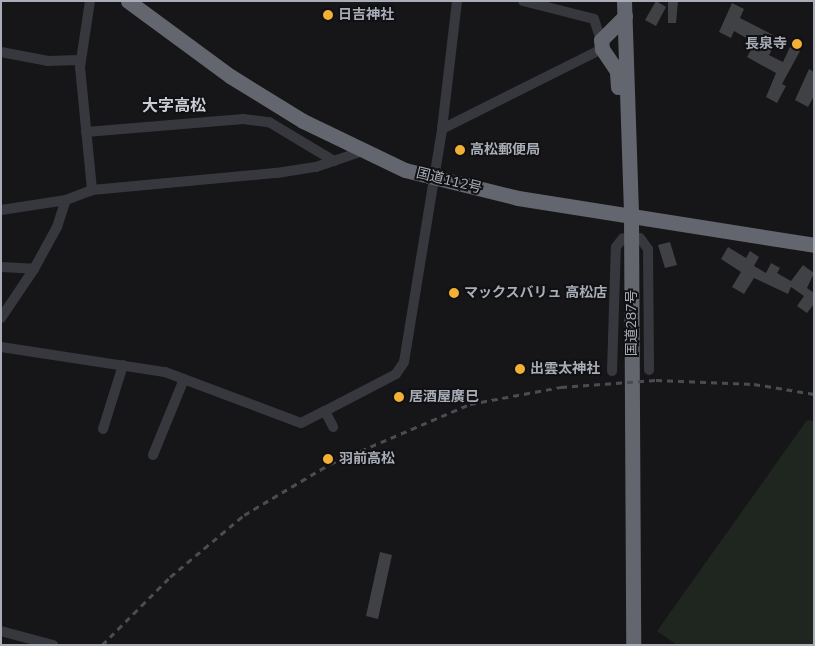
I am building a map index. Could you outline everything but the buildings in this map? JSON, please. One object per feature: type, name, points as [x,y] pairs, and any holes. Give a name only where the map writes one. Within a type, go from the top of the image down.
[{"type":"highway","name":"国道112号","points":[[128,1],[230,76],[280,107],[363,150],[436,180],[640,219],[814,245]]},
{"type":"highway","points":[[625,15],[602,44],[618,75],[623,216],[624,330],[632,510]]},
{"type":"highway","points":[[625,15],[634,68],[640,219],[641,330],[632,510]]},
{"type":"highway","name":"国道287号","points":[[625,15],[629,146],[633,645]]},
{"type":"street","points":[[90,1],[80,63],[92,190]]},
{"type":"street","points":[[1,347],[123,365],[184,379],[301,423],[396,374],[404,362],[436,180],[458,1]]},
{"type":"street","points":[[442,129],[602,44],[594,19],[523,1]]},
{"type":"street","points":[[1,52],[80,63]]},
{"type":"street","points":[[271,124],[280,107]]},
{"type":"street","points":[[86,132],[243,119],[271,124],[334,161]]},
{"type":"street","points":[[1,210],[66,200],[92,190],[277,173],[334,161],[363,150]]},
{"type":"street","points":[[1,318],[34,269],[57,227],[66,200]]},
{"type":"street","points":[[612,371],[616,247],[623,238]]},
{"type":"street","points":[[640,238],[648,249],[649,370]]},
{"type":"street","points":[[1,267],[34,269]]},
{"type":"street","points":[[103,429],[123,365]]},
{"type":"street","points":[[153,455],[184,379]]},
{"type":"street","points":[[325,411],[333,427]]},
{"type":"street","points":[[1,630],[53,645]]},
{"type":"shaded area","points":[[807,420],[814,421],[814,645],[677,645],[657,631]]},
{"type":"railway","points":[[102,645],[170,577],[244,515],[330,464],[470,404],[561,387],[656,380],[754,384],[814,394]]},
{"type":"place","name":"日吉神社","points":[[328,15]]},
{"type":"place","name":"長泉寺","points":[[797,44]]},
{"type":"place","name":"高松郵便局","points":[[460,150]]},
{"type":"place","name":"マックスバリュ 高松店","points":[[454,293]]},
{"type":"place","name":"出雲太神社","points":[[520,369]]},
{"type":"place","name":"居酒屋廣巳","points":[[399,397]]},
{"type":"place","name":"羽前高松","points":[[328,459]]},
{"type":"district","name":"大字高松","points":[[174,106]]}]
